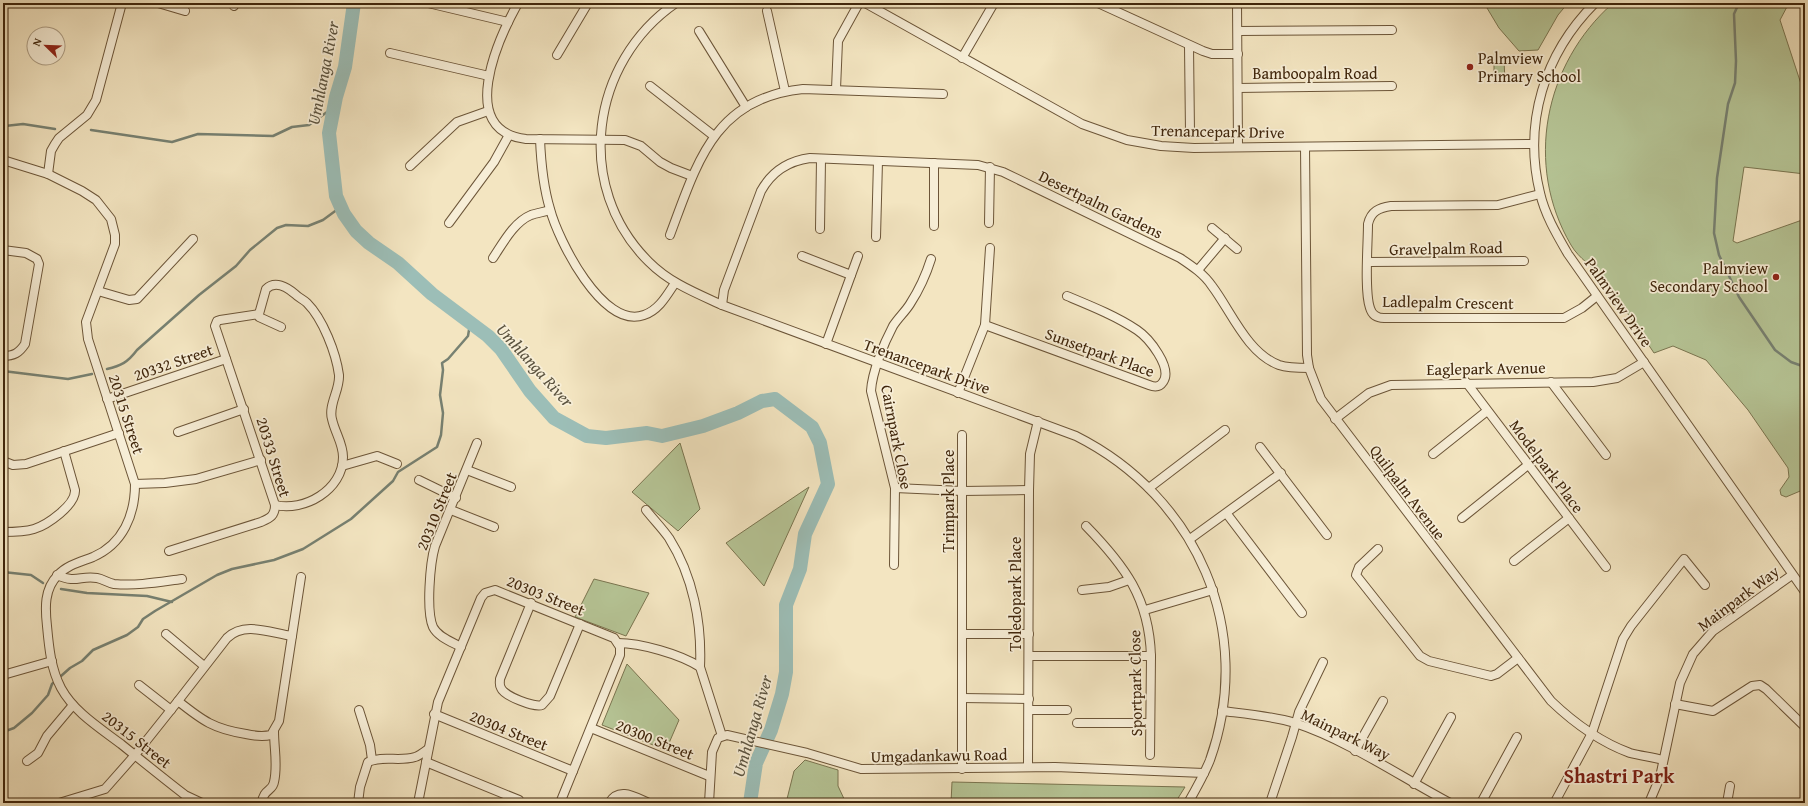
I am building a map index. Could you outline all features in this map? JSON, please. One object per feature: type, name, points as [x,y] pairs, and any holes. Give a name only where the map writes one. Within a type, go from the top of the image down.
[{"type":"street","points":[[48,174],[51,151],[55,144],[87,115],[96,100],[122,3]]},
{"type":"street","points":[[158,3],[185,11]]},
{"type":"street","points":[[428,3],[508,22]]},
{"type":"street","points":[[518,3],[508,22],[489,76],[486,95],[488,111],[492,119],[509,135],[515,137],[540,139],[625,140],[635,142],[660,162],[692,176]]},
{"type":"street","points":[[557,55],[588,3]]},
{"type":"street","name":"Trenancepark Drive","points":[[676,3],[650,24],[626,54],[607,95],[603,112],[600,140],[606,186],[620,223],[645,258],[675,283],[722,305],[1076,436],[1106,453],[1129,469],[1149,488],[1174,514],[1190,540],[1213,590],[1224,642],[1225,673],[1222,711],[1216,738],[1204,773],[1188,803]]},
{"type":"street","points":[[836,89],[838,41],[859,3]]},
{"type":"street","name":"Trenancepark Drive","points":[[865,3],[1066,116],[1102,132],[1127,140],[1161,146],[1238,147],[1533,144]]},
{"type":"street","points":[[962,58],[994,3]]},
{"type":"street","points":[[1098,3],[1189,46],[1212,54],[1238,54]]},
{"type":"street","points":[[1237,3],[1238,147]]},
{"type":"street","name":"Palmview Drive","points":[[1595,3],[1568,33],[1550,66],[1538,106],[1533,144],[1540,194],[1557,234],[1597,296],[1805,592]]},
{"type":"street","points":[[767,11],[785,91]]},
{"type":"street","points":[[1238,31],[1392,30]]},
{"type":"street","points":[[699,31],[746,107]]},
{"type":"street","points":[[1189,46],[1190,133]]},
{"type":"street","points":[[390,53],[489,76]]},
{"type":"street","points":[[650,86],[714,136]]},
{"type":"street","name":"Bamboopalm Road","points":[[1238,88],[1392,86]]},
{"type":"street","points":[[670,235],[692,176],[704,150],[724,125],[746,107],[764,98],[785,91],[814,89],[942,94]]},
{"type":"street","points":[[410,166],[457,122],[488,111]]},
{"type":"street","points":[[449,223],[494,162],[509,135]]},
{"type":"street","points":[[540,139],[542,174],[550,210],[572,259],[596,292],[614,311],[627,316],[645,315],[662,302],[675,283]]},
{"type":"street","name":"Quilpalm Avenue","points":[[1305,147],[1307,355],[1309,368],[1320,398],[1550,702],[1592,734],[1631,753],[1663,760]]},
{"type":"street","name":"Desertpalm Gardens","points":[[722,305],[724,290],[758,199],[766,183],[776,171],[792,162],[810,158],[961,163],[990,167],[1003,172],[1180,258],[1198,270],[1212,285],[1258,353],[1278,365],[1286,367],[1309,368]]},
{"type":"street","points":[[820,229],[821,159]]},
{"type":"street","name":"20315 Street","points":[[3,160],[48,174],[89,195],[103,207],[111,219],[115,235],[115,244],[86,322],[87,334],[135,484],[133,510],[123,533],[108,549],[76,563],[57,575]]},
{"type":"street","points":[[876,237],[878,161]]},
{"type":"street","points":[[934,163],[934,226]]},
{"type":"street","points":[[989,223],[990,167]]},
{"type":"street","name":"Ladlepalm Crescent","points":[[1540,194],[1498,205],[1391,206],[1377,210],[1370,218],[1368,224],[1370,308],[1373,314],[1379,318],[1564,318],[1578,311],[1597,296]]},
{"type":"street","points":[[493,258],[515,226],[531,215],[550,210]]},
{"type":"street","points":[[1212,228],[1237,249]]},
{"type":"street","points":[[1198,270],[1225,238]]},
{"type":"street","points":[[98,291],[129,300],[137,299],[193,239]]},
{"type":"street","points":[[958,393],[985,325],[990,248]]},
{"type":"street","points":[[3,250],[31,255],[37,258],[39,264],[25,344],[19,352],[11,356],[3,356]]},
{"type":"street","points":[[802,256],[851,275]]},
{"type":"street","points":[[826,344],[858,256]]},
{"type":"street","name":"Cairnpark Close","points":[[894,565],[896,488],[871,391],[871,383],[877,363],[893,326],[910,305],[923,281],[931,259]]},
{"type":"street","name":"Gravelpalm Road","points":[[1368,262],[1524,261]]},
{"type":"street","points":[[275,505],[292,507],[326,492],[336,480],[342,466],[341,440],[332,419],[334,401],[339,386],[337,364],[330,341],[316,315],[307,303],[285,285],[269,286],[266,289],[259,317],[281,327]]},
{"type":"street","name":"Sunsetpark Place","points":[[985,325],[1149,385],[1155,387],[1161,385],[1165,379],[1164,368],[1161,359],[1146,337],[1125,323],[1067,296]]},
{"type":"street","name":"20333 Street","points":[[169,551],[270,518],[275,512],[275,505],[261,460],[215,326],[217,321],[259,314]]},
{"type":"street","name":"20332 Street","points":[[107,399],[226,359]]},
{"type":"street","name":"Eaglepark Avenue","points":[[1335,419],[1369,393],[1383,386],[1398,384],[1466,382],[1551,382],[1607,380],[1626,374],[1644,362]]},
{"type":"street","name":"Modelpark Place","points":[[1466,382],[1606,567]]},
{"type":"street","points":[[1551,382],[1606,455]]},
{"type":"street","points":[[178,432],[244,409]]},
{"type":"street","points":[[1432,454],[1487,411]]},
{"type":"street","name":"Toledopark Place","points":[[1028,768],[1030,454],[1038,422]]},
{"type":"street","points":[[1149,488],[1225,430]]},
{"type":"street","points":[[3,461],[13,465],[26,464],[119,433]]},
{"type":"street","name":"Trimpark Place","points":[[962,435],[962,769]]},
{"type":"street","name":"20310 Street","points":[[461,647],[436,632],[433,627],[430,608],[431,563],[435,546],[456,498],[477,443]]},
{"type":"street","points":[[1260,447],[1327,534]]},
{"type":"street","points":[[3,532],[28,531],[39,527],[71,504],[75,497],[75,490],[64,451]]},
{"type":"street","points":[[342,466],[377,456],[397,464]]},
{"type":"street","points":[[135,484],[165,483],[196,479],[261,460]]},
{"type":"street","points":[[1462,518],[1528,465]]},
{"type":"street","points":[[467,470],[511,487]]},
{"type":"street","points":[[1190,540],[1281,473]]},
{"type":"street","points":[[419,480],[456,498]]},
{"type":"street","points":[[896,488],[962,491],[1029,490]]},
{"type":"street","points":[[451,510],[494,528]]},
{"type":"street","points":[[646,510],[668,538],[683,566],[694,600],[701,640],[700,667],[722,736],[714,743],[712,752],[709,776],[709,803]]},
{"type":"street","points":[[1227,514],[1302,613]]},
{"type":"street","points":[[1514,561],[1569,518]]},
{"type":"street","name":"Sportpark Close","points":[[1086,526],[1125,569],[1129,580],[1145,610],[1151,656],[1150,755]]},
{"type":"street","points":[[1378,549],[1359,567],[1356,575],[1420,656],[1429,661],[1491,676],[1501,672],[1518,658]]},
{"type":"street","points":[[1556,800],[1592,734],[1619,648],[1631,626],[1684,559],[1705,584]]},
{"type":"street","points":[[3,675],[52,661],[46,619],[46,597],[57,575],[72,580],[97,578],[112,584],[152,584],[182,579]]},
{"type":"street","name":"Mainpark Way","points":[[1649,803],[1656,788],[1680,683],[1688,662],[1706,638],[1721,625],[1792,575]]},
{"type":"street","points":[[178,701],[196,716],[223,731],[263,737],[271,735],[279,721],[301,577]]},
{"type":"street","points":[[1082,590],[1110,587],[1129,580]]},
{"type":"street","name":"20303 Street","points":[[418,803],[434,714],[481,598],[485,593],[495,590],[500,591],[614,638],[618,643]]},
{"type":"street","name":"Sportpark Close","points":[[1145,610],[1213,590]]},
{"type":"street","points":[[531,603],[500,679],[500,685],[506,694],[534,706],[539,706],[546,702],[553,691],[580,624]]},
{"type":"street","points":[[59,803],[105,789],[135,755],[227,638],[238,630],[248,629],[292,636]]},
{"type":"street","points":[[166,634],[204,666]]},
{"type":"street","points":[[962,634],[1029,634]]},
{"type":"street","points":[[560,803],[620,655],[618,643],[642,644],[700,667]]},
{"type":"street","points":[[1029,656],[1151,656]]},
{"type":"street","name":"20315 Street","points":[[52,661],[61,686],[73,705],[185,795],[202,803]]},
{"type":"street","points":[[1270,803],[1299,712],[1323,662]]},
{"type":"street","points":[[139,685],[171,710]]},
{"type":"street","points":[[1675,704],[1713,711],[1752,686],[1760,685],[1805,727]]},
{"type":"street","points":[[962,698],[1029,698]]},
{"type":"street","points":[[1355,751],[1383,701]]},
{"type":"street","points":[[27,761],[38,753],[47,736],[73,705]]},
{"type":"street","points":[[359,710],[368,739],[372,760]]},
{"type":"street","points":[[1029,710],[1067,710]]},
{"type":"street","name":"Mainpark Way","points":[[1222,711],[1261,716],[1295,724],[1355,751],[1450,803]]},
{"type":"street","name":"20304 Street","points":[[434,714],[573,771]]},
{"type":"street","points":[[1414,784],[1451,717]]},
{"type":"street","points":[[1076,723],[1150,723]]},
{"type":"street","name":"20300 Street","points":[[591,728],[709,776]]},
{"type":"street","points":[[262,803],[264,793],[274,783],[277,761],[274,731]]},
{"type":"street","name":"Umgadankawu Road","points":[[722,736],[732,736],[757,743],[807,753],[860,769],[1028,768],[1204,773]]},
{"type":"street","points":[[1482,803],[1517,737]]},
{"type":"street","points":[[358,803],[365,765],[372,760],[416,757],[428,749]]},
{"type":"street","points":[[426,762],[518,800]]},
{"type":"street","points":[[1727,803],[1730,786]]},
{"type":"street","points":[[609,803],[614,796],[624,793],[649,803]]},
{"type":"green space","points":[[1484,3],[1568,3],[1558,15],[1538,50],[1519,51],[1499,28]]},
{"type":"green space","points":[[1613,3],[1789,3],[1780,20],[1805,96],[1805,174],[1744,167],[1733,241],[1737,243],[1805,219],[1805,489],[1786,497],[1781,495],[1780,490],[1789,477],[1788,468],[1748,410],[1706,360],[1673,346],[1654,353],[1602,278],[1574,250],[1556,214],[1548,182],[1545,149],[1548,117],[1557,85],[1571,55],[1589,28]]},
{"type":"green space","points":[[1494,60],[1504,60],[1505,82],[1494,83]]},
{"type":"green space","points":[[680,443],[700,509],[678,531],[632,492]]},
{"type":"green space","points":[[809,487],[764,586],[726,543]]},
{"type":"green space","points":[[594,579],[649,593],[626,636],[575,617]]},
{"type":"green space","points":[[627,664],[679,720],[666,750],[602,725]]},
{"type":"green space","points":[[805,760],[838,770],[838,786],[846,803],[786,803],[794,771]]},
{"type":"green space","points":[[952,782],[1185,787],[1175,803],[951,803]]},
{"type":"waterway","name":"Umhlanga River","points":[[354,3],[345,67],[336,97],[329,133],[336,196],[344,214],[356,231],[369,243],[398,263],[432,294],[488,336],[501,349],[530,391],[554,418],[587,436],[606,438],[647,433],[662,436],[703,426],[738,413],[762,401],[775,399],[812,427],[820,443],[828,484],[805,534],[800,569],[786,605],[786,672],[782,694],[771,730],[756,763],[750,803]]},
{"type":"waterway","points":[[1739,3],[1734,14],[1736,61],[1735,83],[1728,104],[1717,178],[1714,233],[1719,255],[1739,297],[1775,350],[1791,362],[1805,367]]},
{"type":"waterway","points":[[91,130],[172,142],[198,134],[273,136],[292,127],[309,125],[334,107]]},
{"type":"waterway","points":[[3,124],[5,126],[23,124],[55,129]]},
{"type":"waterway","points":[[107,369],[120,365],[130,358],[199,295],[236,266],[250,250],[277,228],[286,225],[308,226],[323,220],[342,206]]},
{"type":"waterway","points":[[3,732],[14,728],[32,713],[48,695],[52,684],[70,668],[82,661],[93,650],[127,635],[138,627],[143,619],[217,575],[232,569],[274,560],[303,549],[351,519],[393,481],[398,472],[437,447],[441,435],[443,413],[440,395],[443,370],[442,363],[448,359],[468,336],[470,324]]},
{"type":"waterway","points":[[3,371],[68,379],[92,374]]},
{"type":"waterway","points":[[3,572],[31,575],[43,583]]},
{"type":"waterway","points":[[61,589],[87,593],[147,596],[172,602]]},
{"type":"place","name":"Palmview Primary School","points":[[1470,67]]},
{"type":"place","name":"Palmview Secondary School","points":[[1776,277]]},
{"type":"district","name":"Shastri Park","points":[[1619,776]]}]
